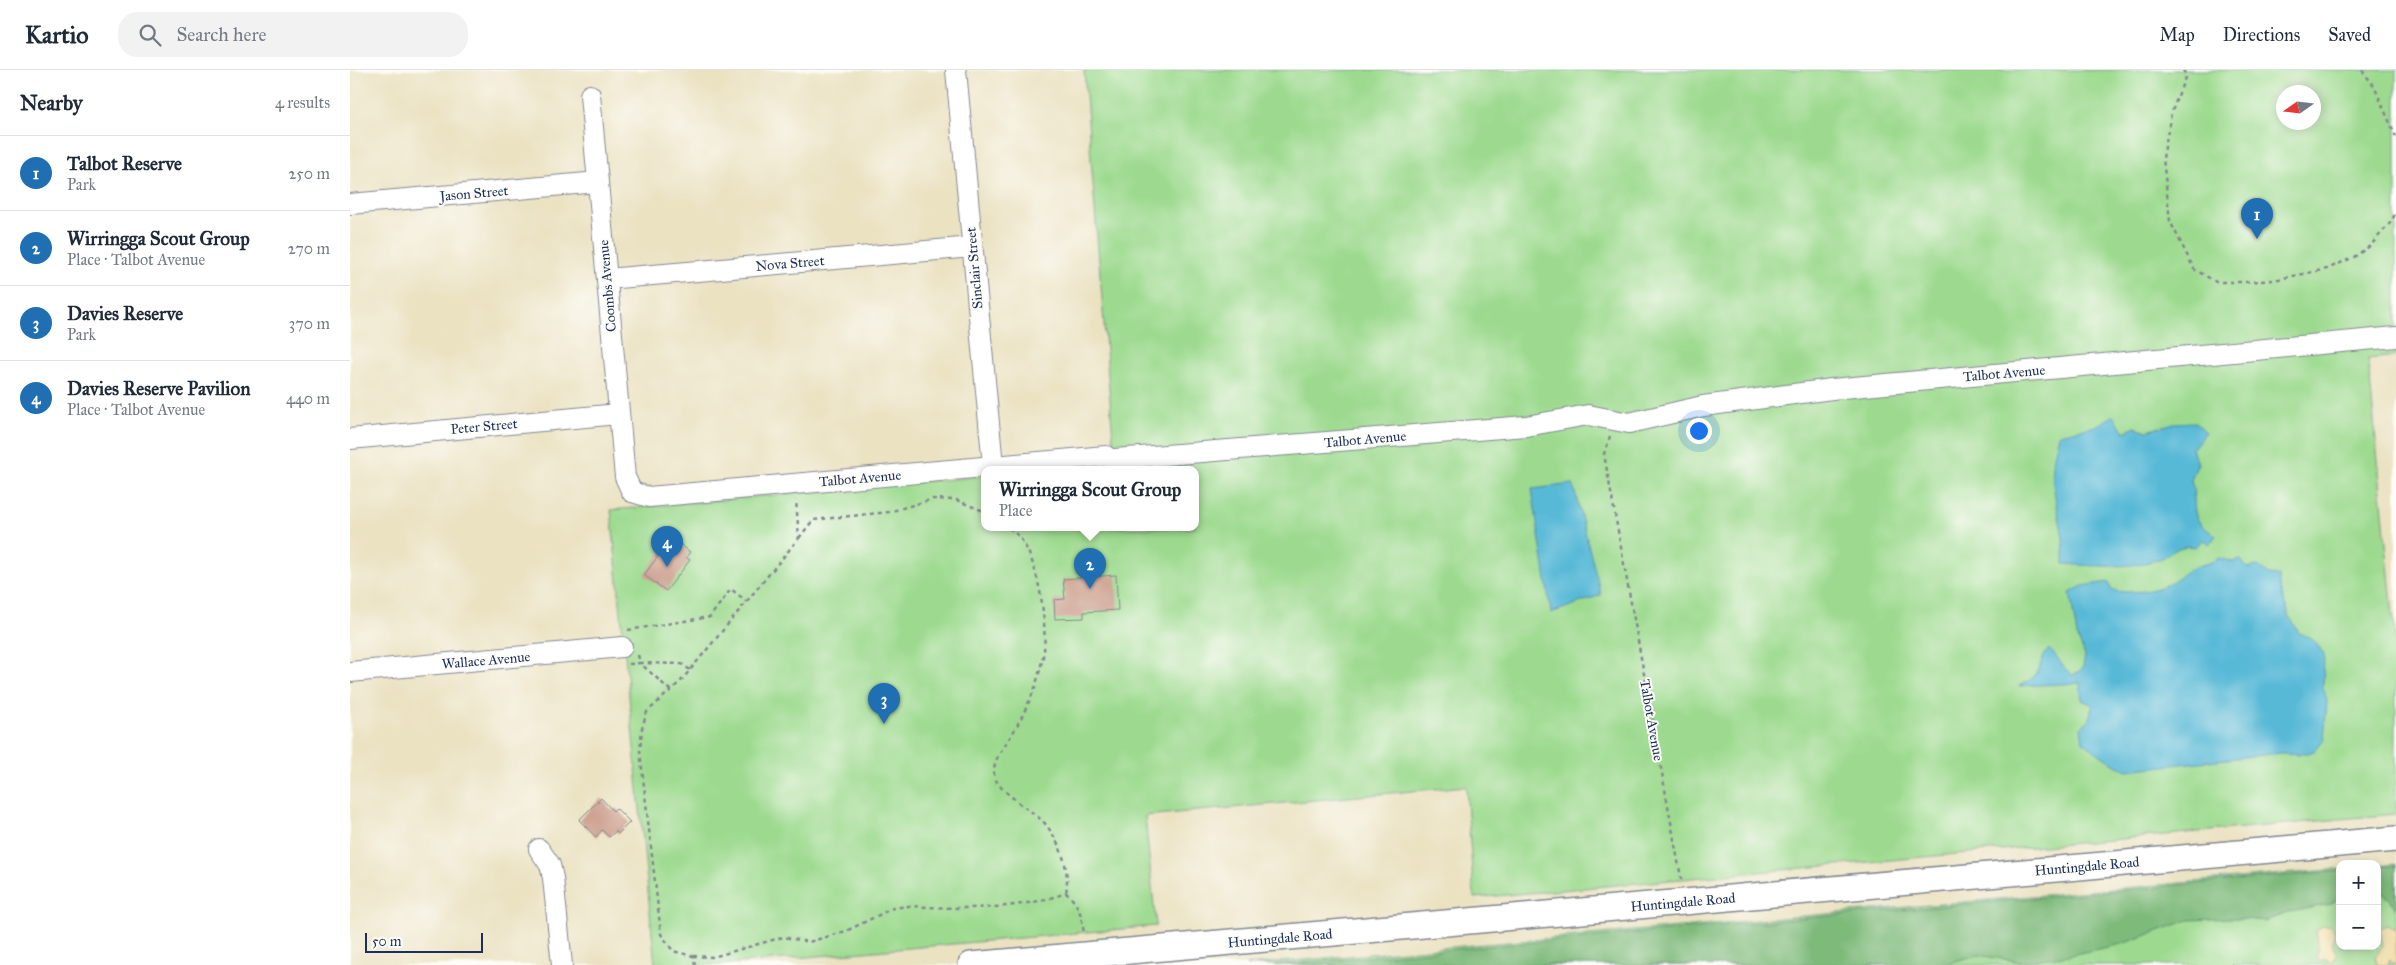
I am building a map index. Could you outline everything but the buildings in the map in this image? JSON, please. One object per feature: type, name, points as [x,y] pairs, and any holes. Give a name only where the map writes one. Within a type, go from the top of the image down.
[{"type":"main road","name":"Huntingdale Road","points":[[971,965],[2396,839]]},
{"type":"street","name":"Sinclair Street","points":[[956,70],[993,466]]},
{"type":"street","name":"Coombs Avenue","points":[[590,95],[624,477]]},
{"type":"street","name":"Jason Street","points":[[350,204],[598,182]]},
{"type":"street","name":"Nova Street","points":[[607,279],[972,247]]},
{"type":"street","name":"Talbot Avenue","points":[[993,466],[1526,426],[1588,415],[1629,423],[1703,406],[1832,389],[2396,337]]},
{"type":"street","name":"Peter Street","points":[[350,438],[618,414]]},
{"type":"street","name":"Talbot Avenue","points":[[624,477],[632,492],[649,497],[981,467]]},
{"type":"street","name":"Wallace Avenue","points":[[350,672],[622,647]]},
{"type":"street","points":[[538,849],[550,865],[553,878],[562,965]]},
{"type":"path","points":[[2183,70],[2186,75],[2171,114],[2163,158],[2170,221],[2194,269],[2216,282],[2246,282],[2274,280],[2327,269],[2354,257],[2370,246],[2392,222],[2396,212]]},
{"type":"path","points":[[2362,70],[2374,86],[2396,137]]},
{"type":"path","name":"Talbot Avenue","points":[[1615,420],[1604,454],[1685,902]]},
{"type":"path","points":[[794,484],[799,538]]},
{"type":"path","points":[[981,510],[956,500],[933,499],[889,512],[814,520],[690,670],[671,691],[647,712],[642,728],[640,752],[661,934],[673,951],[693,956],[713,957],[784,937],[809,942],[846,931],[893,908],[908,906],[1003,908],[1047,900],[1066,893]]},
{"type":"path","points":[[1016,532],[1036,569],[1044,651],[1035,688],[1015,730],[996,760],[994,774],[999,786],[1046,825],[1063,854],[1069,878],[1066,893]]},
{"type":"path","points":[[690,670],[682,664],[624,664],[622,631],[710,617],[731,589],[747,602]]},
{"type":"path","points":[[640,663],[671,691]]},
{"type":"path","points":[[1066,893],[1076,902],[1082,917],[1086,955]]},
{"type":"path","points":[[693,956],[695,965]]},
{"type":"green space","points":[[1084,70],[2396,70],[2396,356],[2368,359],[2396,646],[2396,814],[1474,898],[1466,786],[1145,816],[1156,926],[717,965],[655,965],[611,510],[981,476],[981,531],[1199,531],[1199,466],[1092,466],[1115,464]]},
{"type":"green space","points":[[2396,864],[2396,965],[1246,965],[2336,869],[2336,950],[2381,950],[2381,866]]},
{"type":"green space","points":[[2396,866],[2396,911],[2391,900],[2381,892],[2381,867]]},
{"type":"green space","points":[[2336,871],[2336,900],[2331,904],[2290,912],[2265,921],[2234,918],[2189,920],[2122,944],[2070,955],[2021,962],[1978,955],[1940,965],[1276,965]]},
{"type":"sand","points":[[2387,925],[2396,929],[2396,963],[2393,964],[2389,960],[2388,965],[2378,965],[2375,958],[2383,945],[2381,928]]},
{"type":"sand","points":[[2322,926],[2330,926],[2334,930],[2331,944],[2337,954],[2336,958],[2331,962],[2324,958],[2320,961],[2316,957],[2318,944],[2316,931]]},
{"type":"water","points":[[2113,416],[2125,432],[2135,427],[2147,431],[2174,423],[2195,422],[2206,432],[2192,449],[2198,463],[2191,480],[2197,517],[2206,529],[2216,535],[2210,544],[2203,540],[2195,547],[2179,548],[2157,560],[2134,565],[2064,564],[2063,539],[2053,477],[2053,460],[2059,434],[2096,426]]},
{"type":"water","points":[[1573,484],[1601,595],[1551,613],[1532,489]]},
{"type":"water","points":[[2219,558],[2233,562],[2241,560],[2247,568],[2258,566],[2269,575],[2279,576],[2279,586],[2289,615],[2299,633],[2313,639],[2324,654],[2323,687],[2327,701],[2324,740],[2316,750],[2306,754],[2281,753],[2127,770],[2112,763],[2083,742],[2081,727],[2090,719],[2093,705],[2082,700],[2080,683],[2019,686],[2037,673],[2049,649],[2072,675],[2078,673],[2083,667],[2085,656],[2077,636],[2070,593],[2082,586],[2109,582],[2111,590],[2140,592],[2155,589],[2168,584],[2194,567]]},
{"type":"place","name":"Talbot Reserve","points":[[2257,239]]},
{"type":"place","name":"Davies Reserve Pavilion","points":[[667,567]]},
{"type":"place","name":"Wirringga Scout Group","points":[[1090,589]]},
{"type":"place","name":"Davies Reserve","points":[[884,724]]}]
